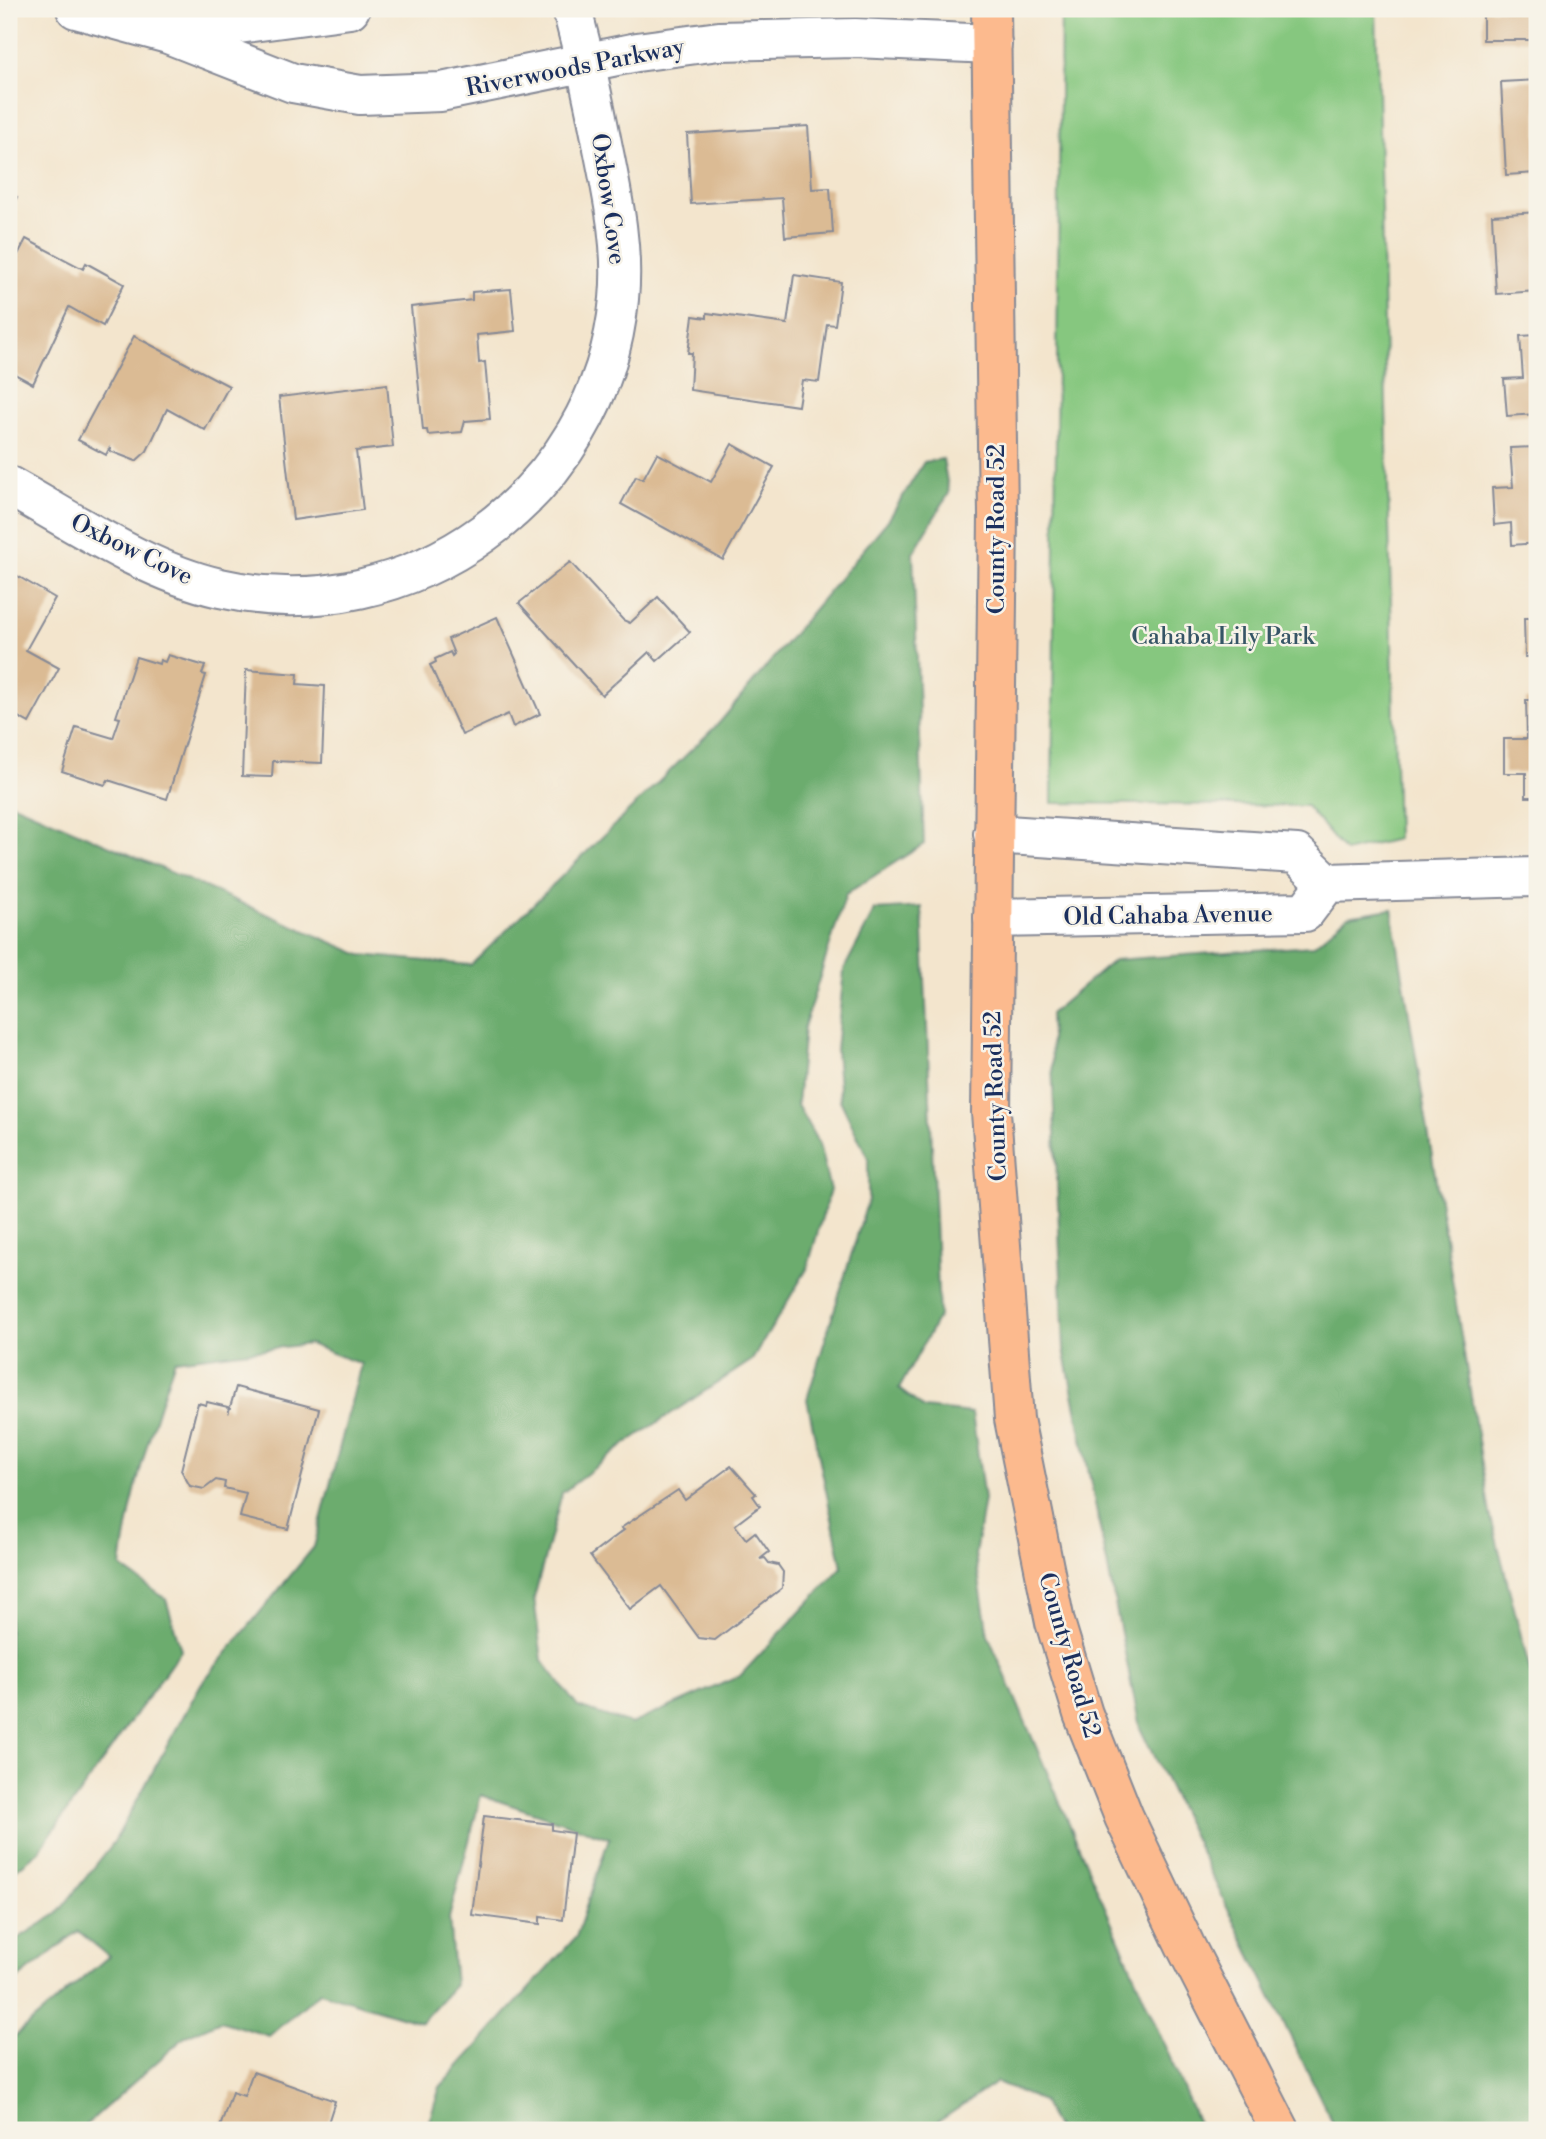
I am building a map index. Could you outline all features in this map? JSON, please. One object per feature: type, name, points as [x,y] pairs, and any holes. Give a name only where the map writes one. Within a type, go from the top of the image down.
[{"type":"main road","name":"County Road 52","points":[[992,26],[998,514],[991,1112],[1014,1419],[1055,1622],[1083,1714],[1124,1817],[1185,1945],[1280,2130]]},
{"type":"street","name":"Riverwoods Parkway","points":[[76,9],[168,34],[293,83],[360,95],[440,92],[586,62],[719,41],[855,38],[992,26]]},
{"type":"street","name":"Riverwoods Parkway","points":[[168,34],[350,9]]},
{"type":"street","name":"Oxbow Cove","points":[[9,486],[178,575],[219,588],[262,595],[305,597],[348,592],[390,582],[431,567],[469,546],[503,520],[535,490],[562,457],[584,421],[601,382],[613,341],[620,299],[618,225],[586,62],[572,9]]},
{"type":"street","points":[[993,834],[1297,853],[1328,883],[1537,877]]},
{"type":"street","name":"Old Cahaba Avenue","points":[[993,918],[1306,912],[1328,883]]},
{"type":"green space","name":"Cahaba Lily Park","points":[[1061,9],[1376,9],[1397,839],[1345,852],[1306,806],[1052,803]]},
{"type":"green space","points":[[943,459],[949,493],[913,553],[924,844],[846,894],[804,1027],[797,1105],[819,1144],[830,1190],[807,1269],[752,1360],[628,1442],[562,1493],[534,1598],[542,1660],[578,1707],[631,1724],[740,1676],[842,1567],[807,1399],[868,1200],[868,1158],[840,1100],[836,1050],[844,969],[875,910],[922,907],[939,1316],[899,1389],[924,1408],[972,1413],[984,1499],[975,1555],[988,1635],[1201,2130],[1057,2130],[1042,2101],[997,2082],[926,2130],[426,2130],[440,2087],[576,1937],[609,1838],[481,1795],[449,1918],[455,1985],[421,2022],[320,1992],[269,2036],[220,2021],[186,2036],[80,2130],[9,2130],[9,2041],[109,1956],[78,1931],[9,1986],[9,1944],[57,1914],[114,1842],[201,1684],[314,1547],[361,1364],[309,1344],[175,1360],[142,1462],[121,1567],[166,1599],[181,1650],[38,1852],[9,1875],[9,802],[361,955],[471,965],[720,722],[889,519],[924,462]]},
{"type":"green space","points":[[1392,909],[1490,1514],[1537,1698],[1537,2130],[1336,2130],[1140,1728],[1064,1349],[1050,1014],[1114,960],[1313,946],[1348,916]]},
{"type":"building","points":[[1483,9],[1537,9],[1537,40],[1483,40]]},
{"type":"building","points":[[1537,80],[1537,173],[1506,175],[1501,82]]},
{"type":"building","points":[[808,126],[812,189],[830,188],[833,233],[785,237],[782,198],[691,204],[687,134]]},
{"type":"building","points":[[9,193],[17,197],[9,213]]},
{"type":"building","points":[[1537,212],[1537,291],[1496,294],[1492,215]]},
{"type":"building","points":[[26,239],[83,269],[86,263],[124,284],[103,326],[69,307],[33,384],[9,371],[9,272]]},
{"type":"building","points":[[794,275],[841,282],[835,325],[827,324],[819,382],[802,380],[798,406],[690,390],[692,353],[688,353],[693,316],[707,318],[707,313],[787,324]]},
{"type":"building","points":[[511,289],[515,331],[477,335],[479,363],[485,362],[490,419],[465,421],[462,432],[428,435],[427,430],[423,430],[411,307],[472,300],[472,292]]},
{"type":"building","points":[[1537,335],[1537,414],[1507,416],[1504,379],[1523,378],[1520,336]]},
{"type":"building","points":[[134,336],[229,386],[205,430],[167,409],[147,451],[136,461],[110,451],[110,447],[106,455],[78,440]]},
{"type":"building","points":[[387,384],[393,447],[356,451],[363,510],[293,520],[279,397]]},
{"type":"building","points":[[732,444],[774,467],[723,560],[621,504],[636,476],[643,479],[657,453],[711,482]]},
{"type":"building","points":[[1537,447],[1537,543],[1512,545],[1511,523],[1494,525],[1492,488],[1513,487],[1510,448]]},
{"type":"building","points":[[570,562],[623,620],[630,623],[658,597],[690,632],[657,661],[649,652],[602,695],[519,603]]},
{"type":"building","points":[[9,571],[55,598],[26,650],[59,668],[29,723],[9,712]]},
{"type":"building","points":[[1533,579],[1537,579],[1537,656],[1525,657],[1524,618],[1535,618]]},
{"type":"building","points":[[497,617],[540,714],[513,727],[508,714],[462,735],[430,665],[436,662],[435,659],[450,652],[452,656],[454,654],[448,639]]},
{"type":"building","points":[[168,655],[205,666],[202,674],[206,675],[167,799],[108,780],[105,785],[62,771],[76,727],[113,738],[120,718],[116,717],[136,657],[159,664],[160,660],[165,662]]},
{"type":"building","points":[[246,670],[298,674],[297,684],[325,686],[322,763],[273,761],[272,777],[242,776]]},
{"type":"building","points":[[1526,700],[1537,700],[1537,797],[1526,797],[1526,773],[1504,773],[1504,739],[1527,739]]},
{"type":"building","points":[[236,1387],[319,1409],[288,1529],[240,1517],[246,1493],[224,1488],[225,1482],[216,1480],[204,1489],[190,1486],[181,1470],[198,1403],[206,1405],[207,1402],[228,1407],[229,1411]]},
{"type":"building","points":[[731,1466],[756,1494],[753,1496],[760,1506],[735,1525],[746,1539],[755,1532],[769,1552],[760,1559],[765,1558],[769,1563],[778,1565],[783,1572],[782,1588],[715,1640],[699,1638],[661,1586],[630,1609],[590,1556],[624,1530],[621,1528],[678,1490],[685,1500]]},
{"type":"building","points":[[484,1816],[552,1824],[552,1830],[573,1833],[563,1920],[540,1917],[540,1924],[472,1915]]},
{"type":"building","points":[[253,2072],[335,2101],[327,2126],[339,2130],[219,2130],[232,2092],[244,2096]]}]
